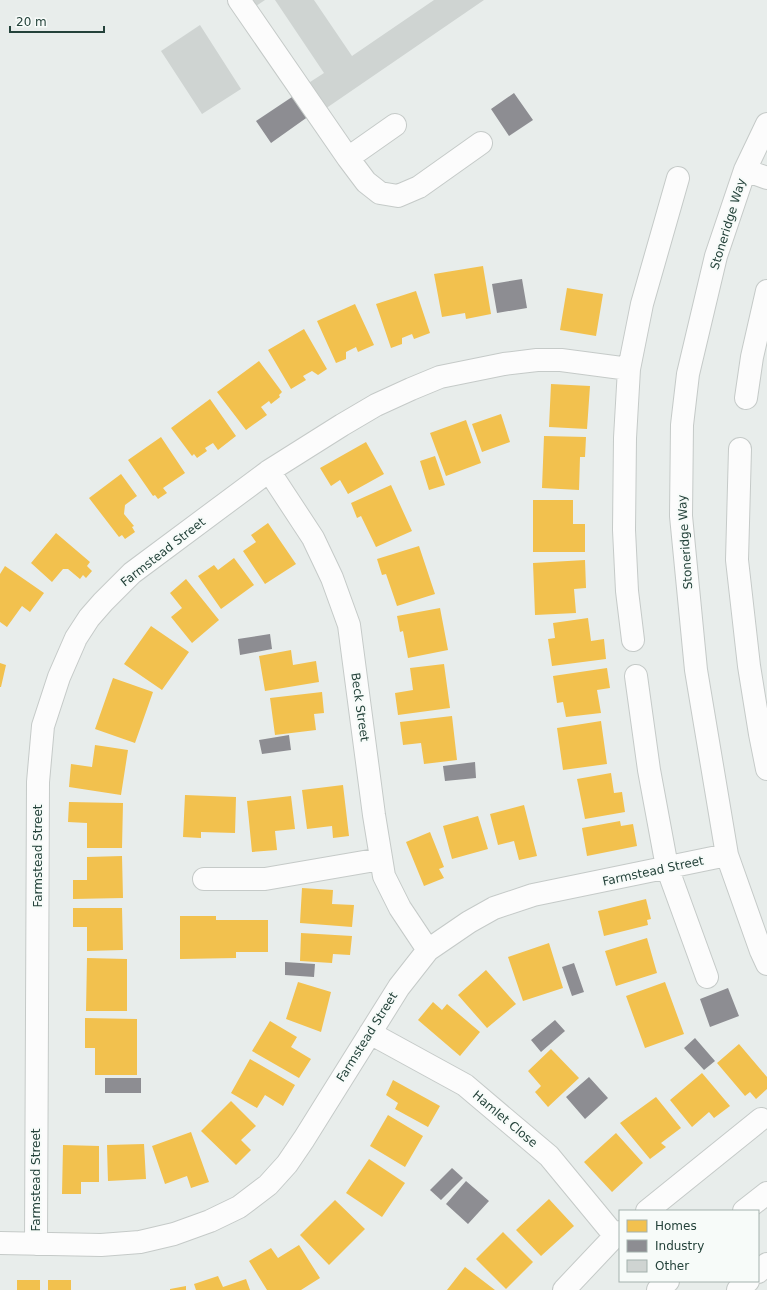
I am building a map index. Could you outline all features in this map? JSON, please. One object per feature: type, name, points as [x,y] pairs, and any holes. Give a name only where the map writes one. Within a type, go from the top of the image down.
[{"type":"street","points":[[239,0],[348,158],[366,182],[380,193],[398,196],[419,187],[481,143]]},
{"type":"street","name":"Stoneridge Way","points":[[767,124],[745,170],[716,256],[688,374],[682,426],[681,516],[696,670],[727,855],[767,964]]},
{"type":"street","points":[[348,158],[395,126]]},
{"type":"street","points":[[745,170],[767,178]]},
{"type":"street","points":[[633,640],[627,591],[624,530],[625,438],[629,369],[642,304],[678,178]]},
{"type":"street","points":[[746,398],[752,357],[767,291]]},
{"type":"street","name":"Farmstead Street","points":[[36,1244],[38,782],[43,726],[59,677],[76,638],[89,618],[132,573],[269,471],[376,405],[440,377],[504,364],[536,360],[561,360],[629,369]]},
{"type":"street","points":[[740,449],[737,560],[741,598],[758,664],[760,734],[767,769]]},
{"type":"street","name":"Beck Street","points":[[269,471],[313,538],[332,578],[349,625],[374,815],[384,876],[400,908],[428,950]]},
{"type":"street","points":[[636,676],[649,770],[667,868],[707,977]]},
{"type":"street","name":"Farmstead Street","points":[[0,1243],[101,1245],[140,1242],[174,1234],[210,1221],[239,1207],[268,1185],[287,1164],[399,987],[428,950],[469,922],[494,908],[533,895],[727,855]]},
{"type":"street","points":[[204,879],[265,879],[382,859]]},
{"type":"street","name":"Hamlet Close","points":[[370,1033],[465,1085],[548,1156],[618,1234],[564,1290]]},
{"type":"street","points":[[649,1210],[762,1119]]},
{"type":"street","points":[[745,1210],[767,1193]]},
{"type":"street","points":[[759,1271],[767,1264]]},
{"type":"street","points":[[658,1290],[667,1282]]},
{"type":"street","points":[[738,1290],[747,1282]]},
{"type":"building: Homes","points":[[483,266],[491,314],[466,319],[465,313],[442,317],[434,274]]},
{"type":"building: Homes","points":[[567,288],[603,294],[596,336],[560,330]]},
{"type":"building: Homes","points":[[416,291],[430,333],[414,339],[412,334],[402,338],[402,344],[391,348],[376,304]]},
{"type":"building: Homes","points":[[355,304],[374,345],[358,352],[356,347],[346,352],[346,359],[336,363],[317,321]]},
{"type":"building: Homes","points":[[304,329],[327,369],[318,375],[312,371],[303,376],[306,380],[291,389],[268,350]]},
{"type":"building: Homes","points":[[259,361],[282,392],[279,395],[280,397],[271,404],[269,401],[261,407],[267,415],[246,430],[217,392]]},
{"type":"building: Homes","points":[[551,384],[590,386],[587,429],[549,427]]},
{"type":"building: Homes","points":[[210,399],[236,436],[218,450],[213,443],[205,448],[207,451],[197,458],[194,454],[192,456],[171,428]]},
{"type":"building: Homes","points":[[501,414],[510,442],[482,452],[472,424]]},
{"type":"building: Homes","points":[[466,420],[481,463],[446,476],[430,433]]},
{"type":"building: Homes","points":[[544,436],[586,437],[585,457],[580,457],[579,490],[542,488]]},
{"type":"building: Homes","points":[[161,437],[185,473],[163,488],[167,493],[158,499],[155,495],[153,496],[128,460]]},
{"type":"building: Homes","points":[[366,442],[384,474],[348,494],[340,480],[331,486],[320,468]]},
{"type":"building: Homes","points":[[435,456],[445,485],[429,490],[420,461]]},
{"type":"building: Homes","points":[[121,474],[137,496],[125,505],[124,514],[134,526],[132,527],[135,532],[125,539],[122,535],[119,537],[89,498]]},
{"type":"building: Homes","points":[[391,485],[412,531],[376,547],[361,516],[357,518],[351,503]]},
{"type":"building: Homes","points":[[533,500],[573,500],[573,524],[585,524],[585,552],[533,552]]},
{"type":"building: Homes","points":[[268,523],[296,564],[265,584],[243,551],[256,542],[251,535]]},
{"type":"building: Homes","points":[[56,533],[90,562],[87,566],[92,571],[86,578],[83,575],[80,579],[68,569],[63,569],[52,582],[31,563]]},
{"type":"building: Homes","points":[[419,546],[435,594],[397,606],[386,574],[382,575],[377,559]]},
{"type":"building: Homes","points":[[234,558],[254,585],[221,609],[198,576],[214,565],[218,570]]},
{"type":"building: Homes","points":[[585,560],[586,588],[574,589],[576,613],[535,615],[533,563]]},
{"type":"building: Homes","points":[[5,566],[44,593],[30,612],[22,606],[7,627],[0,622],[0,574]]},
{"type":"building: Homes","points":[[186,579],[219,620],[192,643],[171,617],[182,608],[170,593]]},
{"type":"building: Homes","points":[[440,608],[448,650],[408,658],[403,631],[400,632],[397,616]]},
{"type":"building: Homes","points":[[588,618],[591,641],[604,639],[606,659],[552,666],[548,639],[555,638],[553,623]]},
{"type":"building: Homes","points":[[151,626],[189,652],[162,690],[124,664]]},
{"type":"building: Homes","points":[[291,650],[293,665],[316,661],[319,682],[265,691],[259,656]]},
{"type":"building: Homes","points":[[0,663],[6,665],[1,687],[0,687]]},
{"type":"building: Homes","points":[[444,664],[450,708],[398,715],[395,693],[413,690],[410,668]]},
{"type":"building: Homes","points":[[607,668],[610,688],[597,690],[601,713],[566,717],[563,702],[557,703],[553,676]]},
{"type":"building: Homes","points":[[113,678],[153,692],[135,743],[95,729]]},
{"type":"building: Homes","points":[[322,692],[324,713],[314,714],[316,730],[275,735],[270,698]]},
{"type":"building: Homes","points":[[452,716],[457,760],[424,764],[421,743],[403,745],[400,722]]},
{"type":"building: Homes","points":[[601,721],[607,764],[563,770],[557,728]]},
{"type":"building: Homes","points":[[95,745],[128,750],[121,795],[69,787],[71,764],[92,767]]},
{"type":"building: Homes","points":[[611,773],[614,793],[622,792],[625,812],[585,819],[577,779]]},
{"type":"building: Homes","points":[[343,785],[349,836],[333,838],[332,826],[307,829],[302,790]]},
{"type":"building: Homes","points":[[185,795],[236,797],[235,833],[201,832],[201,838],[183,837]]},
{"type":"building: Homes","points":[[291,796],[295,829],[275,831],[277,850],[252,852],[247,801]]},
{"type":"building: Homes","points":[[69,802],[123,803],[122,848],[87,848],[87,823],[68,822]]},
{"type":"building: Homes","points":[[524,805],[537,856],[519,860],[514,841],[498,845],[490,814]]},
{"type":"building: Homes","points":[[478,816],[488,849],[452,859],[443,826]]},
{"type":"building: Homes","points":[[620,821],[621,826],[633,824],[637,846],[587,856],[582,828]]},
{"type":"building: Homes","points":[[430,832],[444,867],[439,869],[444,878],[424,886],[406,842]]},
{"type":"building: Homes","points":[[122,856],[123,898],[73,899],[73,880],[87,880],[87,857]]},
{"type":"building: Homes","points":[[302,888],[333,890],[332,904],[354,905],[352,927],[300,923]]},
{"type":"building: Homes","points":[[646,899],[651,919],[647,920],[648,925],[604,936],[598,911]]},
{"type":"building: Homes","points":[[73,908],[122,908],[123,950],[87,951],[87,927],[73,927]]},
{"type":"building: Homes","points":[[180,916],[216,916],[216,920],[268,920],[268,952],[236,952],[236,958],[180,959]]},
{"type":"building: Homes","points":[[301,933],[352,936],[350,955],[333,954],[332,963],[300,961]]},
{"type":"building: Homes","points":[[647,938],[657,973],[616,986],[605,951]]},
{"type":"building: Homes","points":[[549,943],[563,988],[523,1001],[508,957]]},
{"type":"building: Homes","points":[[87,958],[127,959],[127,1011],[86,1011]]},
{"type":"building: Homes","points":[[486,970],[516,1004],[487,1028],[458,995]]},
{"type":"building: Homes","points":[[298,982],[331,992],[321,1032],[286,1019]]},
{"type":"building: Homes","points":[[665,982],[684,1034],[645,1048],[626,996]]},
{"type":"building: Homes","points":[[433,1002],[442,1010],[447,1004],[480,1032],[460,1056],[418,1020]]},
{"type":"building: Homes","points":[[85,1018],[137,1019],[137,1075],[95,1075],[95,1048],[85,1048]]},
{"type":"building: Homes","points":[[270,1021],[297,1037],[291,1047],[311,1059],[299,1078],[252,1051]]},
{"type":"building: Homes","points":[[739,1044],[767,1077],[767,1089],[756,1099],[750,1092],[745,1096],[717,1063]]},
{"type":"building: Homes","points":[[551,1049],[579,1078],[548,1107],[535,1092],[541,1086],[528,1071]]},
{"type":"building: Homes","points":[[250,1059],[295,1085],[283,1106],[265,1095],[257,1108],[231,1093]]},
{"type":"building: Homes","points":[[702,1073],[730,1106],[714,1118],[709,1112],[692,1127],[670,1100]]},
{"type":"building: Homes","points":[[393,1080],[440,1106],[428,1127],[395,1109],[398,1103],[386,1095]]},
{"type":"building: Homes","points":[[656,1097],[681,1128],[661,1143],[666,1147],[650,1159],[620,1123]]},
{"type":"building: Homes","points":[[231,1101],[256,1126],[241,1140],[251,1150],[236,1165],[201,1131]]},
{"type":"building: Homes","points":[[388,1115],[423,1136],[405,1167],[370,1146]]},
{"type":"building: Homes","points":[[191,1132],[209,1182],[191,1188],[187,1176],[165,1184],[152,1146]]},
{"type":"building: Homes","points":[[616,1133],[643,1163],[612,1192],[584,1162]]},
{"type":"building: Homes","points":[[144,1144],[146,1179],[108,1181],[107,1145]]},
{"type":"building: Homes","points":[[63,1145],[99,1146],[99,1182],[81,1182],[81,1194],[62,1194]]},
{"type":"building: Homes","points":[[369,1159],[405,1183],[382,1217],[346,1193]]},
{"type":"building: Homes","points":[[549,1199],[574,1226],[541,1256],[516,1230]]},
{"type":"building: Homes","points":[[335,1200],[365,1229],[329,1265],[300,1235]]},
{"type":"building: Homes","points":[[503,1232],[533,1262],[506,1289],[476,1259]]},
{"type":"building: Homes","points":[[299,1245],[320,1278],[301,1290],[267,1290],[249,1261],[271,1248],[278,1258]]},
{"type":"building: Homes","points":[[465,1267],[495,1290],[447,1290]]},
{"type":"building: Homes","points":[[218,1276],[223,1287],[246,1279],[250,1290],[196,1290],[194,1284]]},
{"type":"building: Homes","points":[[17,1280],[40,1280],[40,1290],[17,1290]]},
{"type":"building: Homes","points":[[48,1280],[71,1280],[71,1290],[48,1290]]},
{"type":"building: Homes","points":[[186,1286],[186,1290],[170,1290],[170,1289]]},
{"type":"building: Industry","points":[[514,93],[533,120],[509,136],[491,109]]},
{"type":"building: Industry","points":[[295,95],[309,116],[271,143],[256,121]]},
{"type":"building: Industry","points":[[522,279],[527,308],[497,313],[492,284]]},
{"type":"building: Industry","points":[[270,634],[272,649],[240,655],[238,639]]},
{"type":"building: Industry","points":[[289,735],[291,750],[262,754],[259,740]]},
{"type":"building: Industry","points":[[475,762],[476,778],[445,781],[443,766]]},
{"type":"building: Industry","points":[[285,962],[315,964],[314,977],[285,975]]},
{"type":"building: Industry","points":[[574,963],[584,992],[572,996],[562,967]]},
{"type":"building: Industry","points":[[728,988],[739,1016],[710,1027],[700,999]]},
{"type":"building: Industry","points":[[555,1020],[565,1031],[541,1052],[531,1040]]},
{"type":"building: Industry","points":[[695,1038],[715,1061],[704,1070],[684,1048]]},
{"type":"building: Industry","points":[[589,1077],[608,1098],[585,1119],[566,1097]]},
{"type":"building: Industry","points":[[105,1078],[141,1078],[141,1093],[105,1093]]},
{"type":"building: Industry","points":[[452,1168],[463,1178],[441,1200],[430,1190]]},
{"type":"building: Industry","points":[[466,1181],[489,1201],[468,1224],[446,1204]]},
{"type":"building: Other","points":[[253,0],[265,0],[256,6]]},
{"type":"building: Other","points":[[275,0],[314,0],[352,56],[434,0],[484,0],[325,109],[307,84],[324,73]]},
{"type":"building: Other","points":[[200,25],[241,89],[202,114],[161,51]]}]
